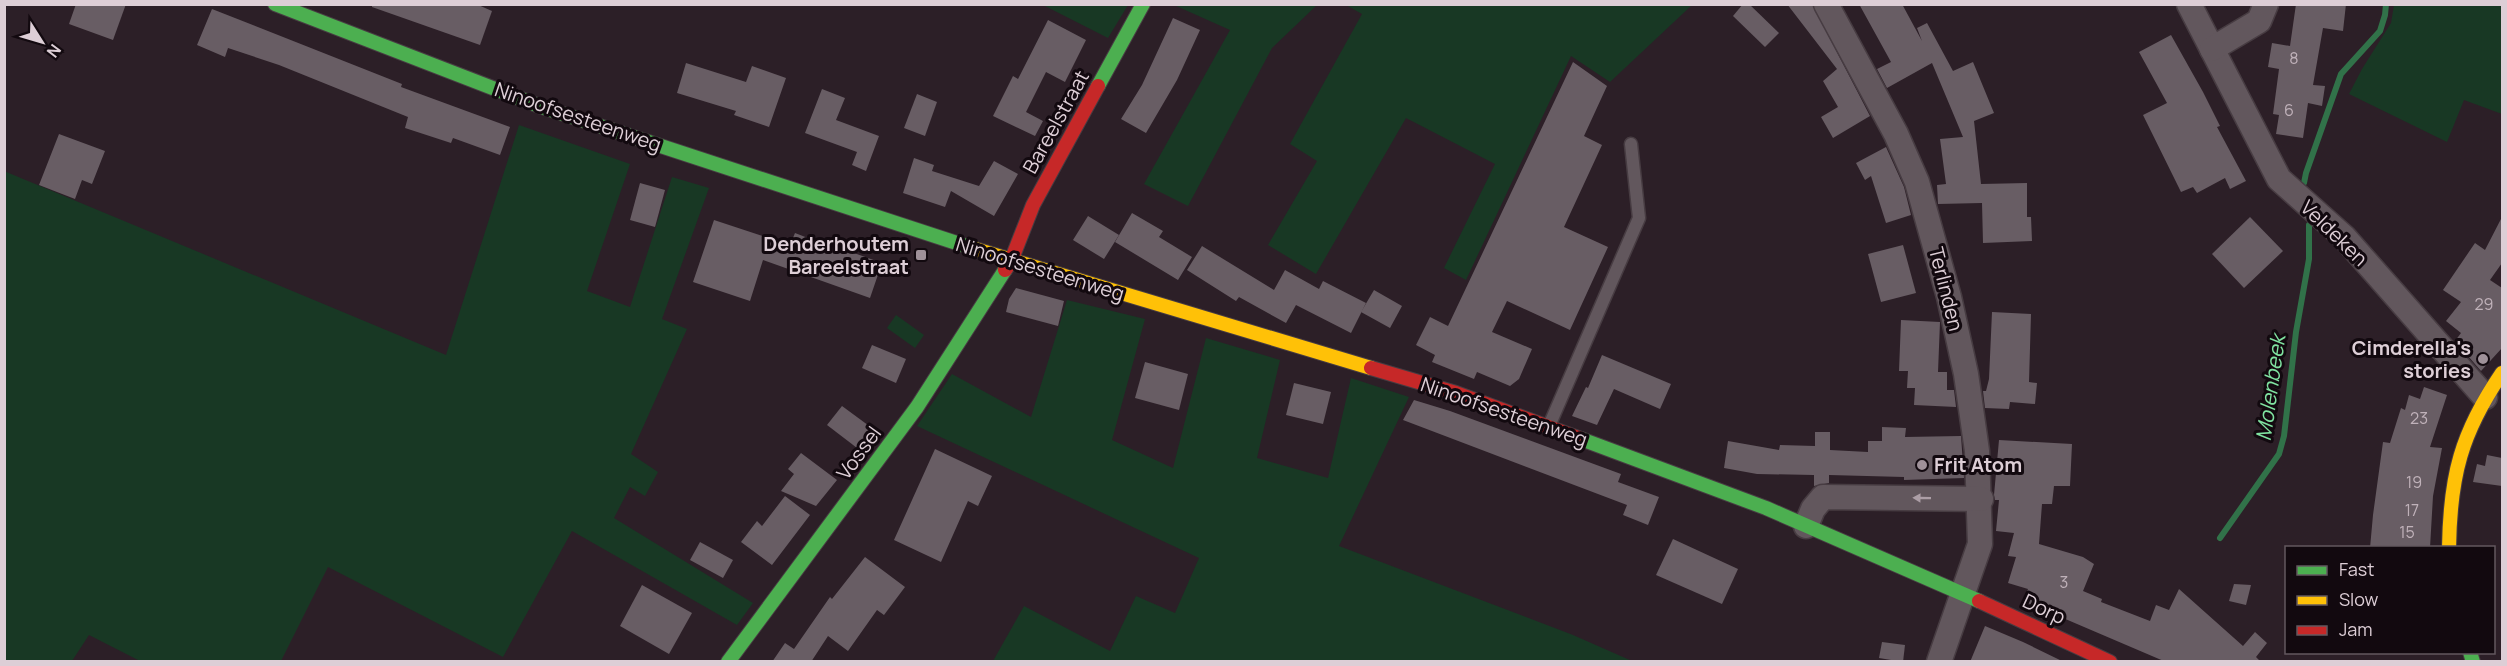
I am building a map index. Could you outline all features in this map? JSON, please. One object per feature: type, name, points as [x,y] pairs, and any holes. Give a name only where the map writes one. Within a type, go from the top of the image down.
[{"type":"street","name":"Ninoofsesteenweg","points":[[275,4],[542,107],[1011,261],[1456,393],[1766,508],[1961,593]]},
{"type":"street","name":"Bareelstraat","points":[[1011,261],[1033,205],[1143,4]]},
{"type":"street","name":"Terlinden","points":[[1826,4],[1896,134],[1925,207],[1966,374],[1981,499],[1980,544],[1961,593],[1939,662]]},
{"type":"street","name":"Veldeken","points":[[2189,4],[2279,179],[2344,237],[2485,397]]},
{"type":"street","points":[[2212,49],[2259,21],[2266,4]]},
{"type":"street","name":"Vossel","points":[[728,662],[917,407],[1011,261]]},
{"type":"street","points":[[2449,546],[2455,466],[2465,434],[2485,397],[2502,373]]},
{"type":"street","points":[[1806,526],[1812,509],[1823,497],[1981,499]]},
{"type":"street","name":"Dorp","points":[[1961,593],[2110,662]]},
{"type":"lane","points":[[1548,428],[1639,218],[1631,144]]},
{"type":"green space","points":[[1689,4],[1691,6],[1610,82],[1571,56],[1466,280],[1444,268],[1495,164],[1406,118],[1316,274],[1268,245],[1317,161],[1290,144],[1362,14],[1346,5]]},
{"type":"green space","points":[[1043,5],[1128,5],[1108,38]]},
{"type":"green space","points":[[1174,5],[1317,5],[1272,48],[1188,206],[1144,184],[1230,30]]},
{"type":"green space","points":[[2394,5],[2502,5],[2502,114],[2464,100],[2447,142],[2349,94],[2391,23]]},
{"type":"green space","points":[[519,125],[630,164],[587,291],[630,307],[672,177],[709,188],[662,319],[687,329],[631,454],[658,472],[645,496],[630,487],[614,518],[753,603],[737,625],[572,531],[503,657],[328,567],[281,661],[140,661],[89,635],[72,661],[5,661],[4,171],[446,355]]},
{"type":"green space","points":[[1067,300],[1145,319],[1112,440],[1173,468],[1206,338],[1280,360],[1257,458],[1328,478],[1351,378],[1409,397],[1339,546],[1573,635],[1632,661],[993,661],[1024,606],[1110,651],[1136,596],[1175,613],[1199,558],[917,426],[952,374],[1031,417]]},
{"type":"green space","points":[[896,315],[924,335],[915,348],[887,328]]},
{"type":"building","points":[[76,4],[126,4],[113,40],[69,24]]},
{"type":"building","points":[[372,4],[476,4],[492,11],[480,45],[372,7]]},
{"type":"building","points":[[1743,4],[1749,4],[1779,33],[1765,47],[1733,16]]},
{"type":"building","points":[[1787,4],[1812,4],[1870,116],[1833,138],[1821,117],[1838,107],[1823,81],[1837,69]]},
{"type":"building","points":[[1859,4],[1902,4],[1922,41],[1917,28],[1927,23],[1953,71],[1973,62],[1994,113],[1974,121],[1981,184],[2027,183],[2027,217],[2031,217],[2032,241],[1983,243],[1982,203],[1938,204],[1937,185],[1946,184],[1940,139],[1963,137],[1932,63],[1887,88],[1877,69],[1891,62]]},
{"type":"building","points":[[2296,4],[2346,4],[2343,31],[2323,28],[2313,85],[2325,86],[2322,106],[2308,103],[2303,138],[2276,134],[2279,115],[2273,114],[2279,69],[2268,67],[2272,43],[2290,46]]},
{"type":"building","points":[[212,9],[402,84],[401,87],[510,127],[500,155],[453,138],[451,143],[405,128],[408,117],[279,65],[228,48],[225,57],[197,45]]},
{"type":"building","points":[[1173,18],[1200,30],[1177,80],[1146,133],[1121,119],[1142,85]]},
{"type":"building","points":[[1048,20],[1086,40],[1065,82],[1046,72],[1026,112],[1043,121],[1035,136],[993,116],[1013,76],[1018,79]]},
{"type":"building","points":[[2171,35],[2203,92],[2220,126],[2217,127],[2246,181],[2230,189],[2225,178],[2197,193],[2193,187],[2181,192],[2143,115],[2167,103],[2139,52]]},
{"type":"building","points":[[1573,62],[1607,86],[1584,136],[1602,145],[1564,227],[1608,247],[1570,330],[1507,301],[1492,332],[1532,349],[1519,379],[1510,386],[1477,372],[1474,379],[1432,362],[1435,355],[1416,345],[1430,317],[1448,326]]},
{"type":"building","points":[[686,63],[746,82],[752,66],[786,78],[769,127],[734,115],[736,111],[677,93]]},
{"type":"building","points":[[822,89],[845,98],[836,120],[879,136],[866,171],[852,165],[857,152],[805,133]]},
{"type":"building","points":[[917,94],[937,102],[925,136],[904,128]]},
{"type":"building","points":[[59,134],[105,151],[92,184],[82,180],[75,199],[39,185]]},
{"type":"building","points":[[1886,147],[1904,187],[1911,215],[1886,223],[1871,176],[1865,180],[1856,163]]},
{"type":"building","points":[[914,158],[934,165],[932,171],[979,186],[994,161],[1018,174],[994,216],[951,191],[945,207],[903,193]]},
{"type":"building","points":[[640,183],[665,190],[655,227],[630,220]]},
{"type":"building","points":[[1132,213],[1163,231],[1159,237],[1192,257],[1178,280],[1115,242]]},
{"type":"building","points":[[1088,216],[1119,235],[1104,259],[1073,240]]},
{"type":"building","points":[[2250,217],[2283,251],[2244,288],[2212,254]]},
{"type":"building","points":[[2502,217],[2502,263],[2490,280],[2502,288],[2502,348],[2481,371],[2455,341],[2461,333],[2446,321],[2461,302],[2443,290],[2475,243],[2485,250]]},
{"type":"building","points":[[714,220],[790,245],[795,233],[882,263],[870,298],[763,260],[750,301],[693,282]]},
{"type":"building","points":[[1903,245],[1916,293],[1881,302],[1868,254]]},
{"type":"building","points":[[1202,246],[1274,290],[1285,270],[1319,289],[1323,281],[1366,303],[1351,333],[1296,305],[1286,323],[1239,297],[1236,301],[1187,270]]},
{"type":"building","points":[[1016,288],[1064,301],[1058,326],[1006,312],[1009,299]]},
{"type":"building","points":[[1374,290],[1402,306],[1390,328],[1361,312]]},
{"type":"building","points":[[1992,312],[2031,314],[2029,382],[2037,383],[2035,404],[2010,402],[2009,409],[1985,408],[1983,391],[1986,391],[1989,379]]},
{"type":"building","points":[[1901,320],[1940,322],[1938,372],[1947,372],[1947,390],[1954,390],[1956,407],[1914,405],[1915,388],[1907,388],[1908,371],[1899,371]]},
{"type":"building","points":[[872,345],[906,359],[896,383],[862,368]]},
{"type":"building","points":[[1602,355],[1671,384],[1660,409],[1614,389],[1597,425],[1572,416],[1586,387],[1588,388]]},
{"type":"building","points":[[1145,362],[1188,374],[1179,410],[1135,398]]},
{"type":"building","points":[[1294,383],[1331,392],[1323,424],[1286,415]]},
{"type":"building","points":[[2424,387],[2447,395],[2430,447],[2442,448],[2433,496],[2430,546],[2370,546],[2383,442],[2390,443],[2401,408],[2405,410],[2409,395],[2420,399]]},
{"type":"building","points":[[1414,400],[1621,474],[1618,482],[1659,497],[1648,525],[1623,515],[1627,505],[1403,420]]},
{"type":"building","points":[[842,406],[876,431],[861,451],[827,425]]},
{"type":"building","points":[[1882,427],[1906,428],[1905,437],[1961,436],[1964,478],[1904,480],[1904,477],[1829,475],[1829,483],[1814,486],[1814,475],[1757,474],[1724,468],[1728,441],[1779,450],[1780,445],[1815,446],[1815,432],[1830,432],[1830,450],[1868,452],[1868,441],[1882,441]]},
{"type":"building","points":[[1999,440],[2072,444],[2070,486],[2054,486],[2052,504],[2042,504],[2039,544],[2083,557],[2094,564],[2083,591],[2102,599],[2101,602],[2150,621],[2156,605],[2169,610],[2179,589],[2243,646],[2255,632],[2267,643],[2256,657],[2261,662],[2166,662],[2023,601],[2028,589],[2008,583],[2016,557],[2008,556],[2014,533],[1996,531],[1999,500],[1995,500],[1994,495]]},
{"type":"building","points":[[935,449],[992,476],[978,506],[968,501],[941,562],[894,540]]},
{"type":"building","points":[[801,453],[837,480],[816,506],[781,491],[794,474],[788,469]]},
{"type":"building","points":[[2487,455],[2502,458],[2502,486],[2473,482],[2477,464],[2485,466]]},
{"type":"building","points":[[785,496],[810,515],[772,565],[741,542],[757,521],[762,526]]},
{"type":"building","points":[[1673,539],[1738,569],[1722,604],[1656,575]]},
{"type":"building","points":[[700,542],[733,560],[723,578],[690,560]]},
{"type":"building","points":[[865,557],[905,587],[884,615],[877,610],[848,651],[828,636],[811,662],[772,662],[785,643],[794,649],[830,597],[832,599]]},
{"type":"building","points":[[2234,584],[2251,585],[2246,605],[2229,601]]},
{"type":"building","points":[[642,585],[692,613],[669,654],[620,626]]},
{"type":"building","points":[[1985,626],[2023,642],[2064,662],[1970,662]]},
{"type":"building","points":[[1882,642],[1905,645],[1903,662],[1879,658]]},
{"type":"waterway","name":"Molenbeek","points":[[2304,183],[2341,74],[2380,31],[2386,4]]},
{"type":"waterway","name":"Molenbeek","points":[[2220,538],[2279,454],[2284,436],[2296,332],[2309,259],[2309,225]]},
{"type":"traffic: fast","points":[[275,4],[542,107],[975,249]]},
{"type":"traffic: fast","points":[[1098,86],[1143,4]]},
{"type":"traffic: fast","points":[[728,662],[917,407],[1005,270]]},
{"type":"traffic: fast","points":[[1581,439],[1766,508],[1979,601]]},
{"type":"traffic: fast","points":[[2471,654],[2473,662]]},
{"type":"traffic: slow","points":[[975,249],[1371,368]]},
{"type":"traffic: slow","points":[[2449,546],[2452,499],[2460,456],[2477,416],[2502,373]]},
{"type":"traffic: jam","points":[[1005,270],[1011,261],[1033,205],[1098,86]]},
{"type":"traffic: jam","points":[[1371,368],[1456,393],[1581,439]]},
{"type":"traffic: jam","points":[[1979,601],[2110,662]]},
{"type":"place","name":"Denderhoutem Bareelstraat","points":[[921,255]]},
{"type":"place","name":"Cimderella's stories","points":[[2483,359]]},
{"type":"place","name":"Frit Atom","points":[[1922,465]]}]
